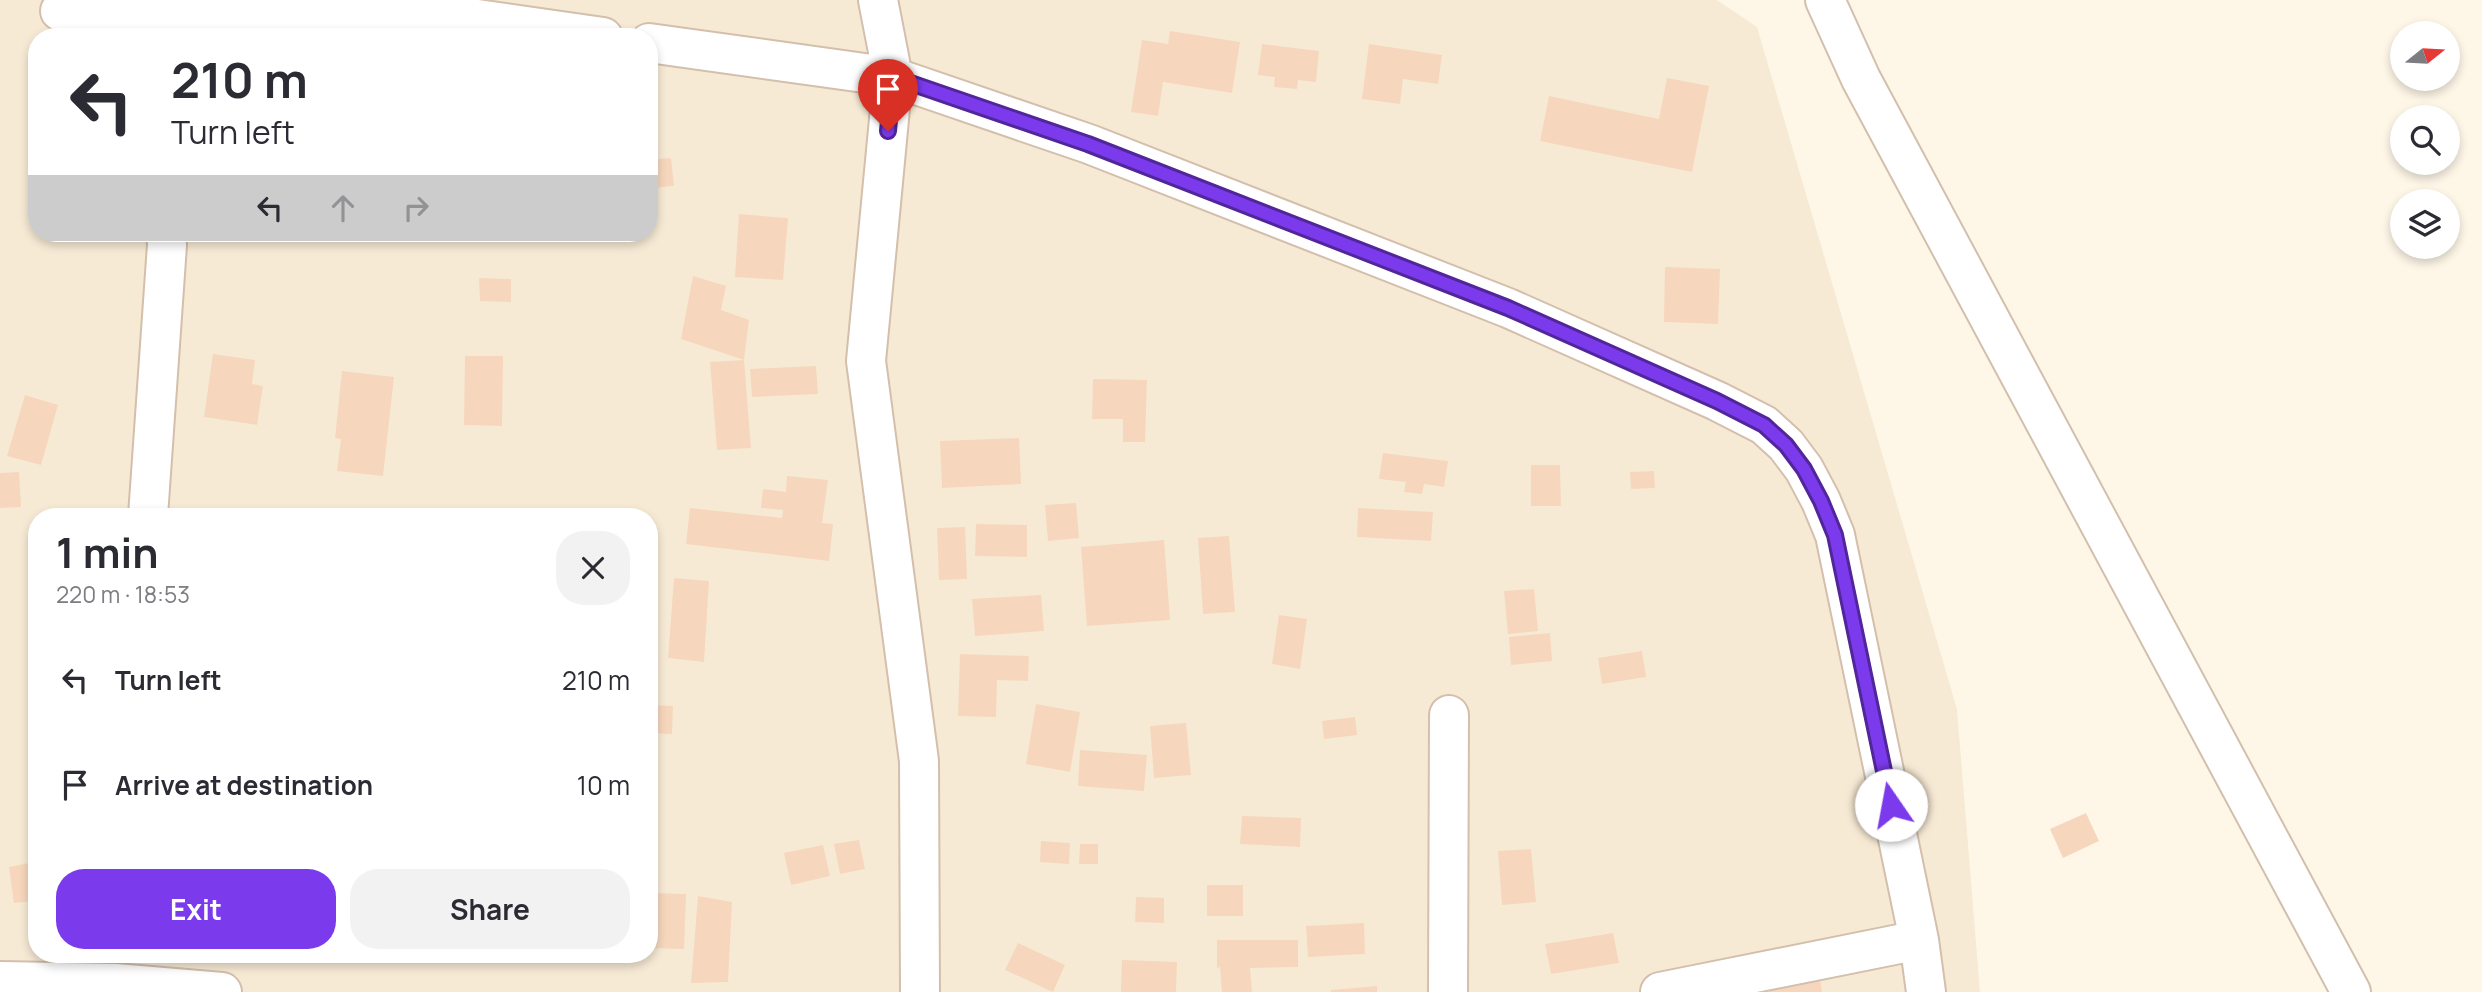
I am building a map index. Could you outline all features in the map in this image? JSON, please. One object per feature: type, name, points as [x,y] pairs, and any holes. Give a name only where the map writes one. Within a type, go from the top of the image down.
[{"type":"street","points":[[878,0],[893,77],[866,361],[919,761],[920,992]]},
{"type":"street","points":[[1825,0],[1861,79],[2351,992]]},
{"type":"street","points":[[63,16],[442,14],[540,28]]},
{"type":"street","points":[[658,44],[893,77],[1088,144],[1508,308],[1717,401],[1764,425],[1786,445],[1804,469],[1835,535],[1919,940],[1926,992]]},
{"type":"street","points":[[149,508],[167,242]]},
{"type":"street","points":[[1448,992],[1449,715]]},
{"type":"street","points":[[1660,992],[1919,940]]},
{"type":"street","points":[[0,981],[116,968],[222,992]]},
{"type":"shaded area","points":[[0,0],[1717,0],[1757,27],[1957,709],[1980,992],[0,992]]},
{"type":"building","points":[[1170,31],[1240,42],[1232,93],[1163,82],[1158,116],[1131,112],[1142,40],[1168,44]]},
{"type":"building","points":[[1262,44],[1319,51],[1316,82],[1298,80],[1297,89],[1274,87],[1275,77],[1258,75]]},
{"type":"building","points":[[1369,44],[1442,55],[1438,84],[1403,79],[1400,104],[1362,99]]},
{"type":"building","points":[[1667,78],[1709,86],[1692,172],[1540,141],[1549,96],[1659,119]]},
{"type":"building","points":[[671,158],[674,186],[658,187],[658,159]]},
{"type":"building","points":[[739,214],[788,218],[783,280],[735,277]]},
{"type":"building","points":[[1665,267],[1720,269],[1718,324],[1664,322]]},
{"type":"building","points":[[693,276],[726,286],[721,310],[749,320],[744,360],[681,339]]},
{"type":"building","points":[[479,278],[511,279],[511,302],[480,301]]},
{"type":"building","points":[[213,354],[255,360],[252,384],[263,386],[257,425],[204,417]]},
{"type":"building","points":[[465,356],[503,356],[502,426],[464,425]]},
{"type":"building","points":[[744,360],[751,448],[717,450],[710,362]]},
{"type":"building","points":[[816,366],[818,394],[752,397],[750,369]]},
{"type":"building","points":[[342,371],[394,377],[383,476],[337,471],[341,439],[335,438]]},
{"type":"building","points":[[1093,379],[1147,380],[1145,442],[1123,442],[1123,419],[1092,419]]},
{"type":"building","points":[[25,395],[58,405],[41,465],[7,456]]},
{"type":"building","points":[[1019,438],[1021,484],[942,488],[940,441]]},
{"type":"building","points":[[1383,453],[1448,461],[1444,487],[1424,484],[1422,494],[1404,492],[1406,482],[1379,479]]},
{"type":"building","points":[[1531,465],[1560,465],[1561,506],[1531,506]]},
{"type":"building","points":[[1654,471],[1655,488],[1631,489],[1630,472]]},
{"type":"building","points":[[19,472],[21,507],[0,508],[0,473]]},
{"type":"building","points":[[787,476],[828,480],[822,523],[833,524],[829,561],[686,544],[690,508],[782,518],[783,510],[761,508],[763,489],[786,492]]},
{"type":"building","points":[[1076,503],[1079,538],[1048,541],[1045,505]]},
{"type":"building","points":[[1358,508],[1433,512],[1431,541],[1357,537]]},
{"type":"building","points":[[976,524],[1027,525],[1027,557],[975,556]]},
{"type":"building","points":[[965,527],[967,579],[939,580],[937,528]]},
{"type":"building","points":[[1229,536],[1235,612],[1203,614],[1198,538]]},
{"type":"building","points":[[1164,540],[1170,620],[1087,626],[1081,547]]},
{"type":"building","points":[[674,578],[709,581],[704,662],[668,658]]},
{"type":"building","points":[[1534,589],[1538,631],[1508,634],[1504,591]]},
{"type":"building","points":[[1041,595],[1044,631],[975,636],[972,599]]},
{"type":"building","points":[[1279,615],[1307,619],[1300,669],[1272,664]]},
{"type":"building","points":[[1550,633],[1552,661],[1511,665],[1509,637]]},
{"type":"building","points":[[1642,651],[1646,677],[1602,684],[1598,658]]},
{"type":"building","points":[[960,654],[1029,656],[1028,681],[997,680],[996,717],[958,716]]},
{"type":"building","points":[[1036,704],[1080,712],[1070,772],[1026,764]]},
{"type":"building","points":[[658,705],[673,706],[672,734],[658,733]]},
{"type":"building","points":[[1355,717],[1357,735],[1324,739],[1322,721]]},
{"type":"building","points":[[1186,723],[1191,775],[1154,778],[1150,726]]},
{"type":"building","points":[[1080,750],[1147,755],[1144,791],[1078,786]]},
{"type":"building","points":[[2086,813],[2099,841],[2063,858],[2050,829]]},
{"type":"building","points":[[1242,816],[1301,818],[1300,847],[1240,844]]},
{"type":"building","points":[[859,840],[865,869],[840,874],[834,844]]},
{"type":"building","points":[[1041,841],[1070,843],[1069,864],[1040,862]]},
{"type":"building","points":[[1080,844],[1098,844],[1098,864],[1079,864]]},
{"type":"building","points":[[823,845],[830,876],[791,885],[784,853]]},
{"type":"building","points":[[1531,849],[1536,902],[1502,905],[1498,851]]},
{"type":"building","points":[[28,863],[28,902],[14,903],[9,867]]},
{"type":"building","points":[[1207,885],[1243,885],[1243,916],[1207,916]]},
{"type":"building","points":[[658,893],[686,894],[684,949],[658,948]]},
{"type":"building","points":[[698,896],[732,902],[728,982],[691,983]]},
{"type":"building","points":[[1136,897],[1164,898],[1164,923],[1135,922]]},
{"type":"building","points":[[1364,923],[1365,954],[1308,957],[1306,926]]},
{"type":"building","points":[[1613,933],[1619,963],[1551,974],[1545,944]]},
{"type":"building","points":[[1217,940],[1298,940],[1298,967],[1250,968],[1252,992],[1222,992],[1220,967],[1217,968]]},
{"type":"building","points":[[1018,943],[1065,965],[1053,992],[1005,970]]},
{"type":"building","points":[[1122,960],[1177,962],[1176,992],[1121,992]]},
{"type":"building","points":[[1820,980],[1822,992],[1769,992],[1769,991]]},
{"type":"building","points":[[1377,986],[1377,992],[1331,992],[1331,990]]},
{"type":"route","points":[[888,131],[893,77],[1088,144],[1508,308],[1717,401],[1764,425],[1786,445],[1804,469],[1835,535],[1891,805]]}]
